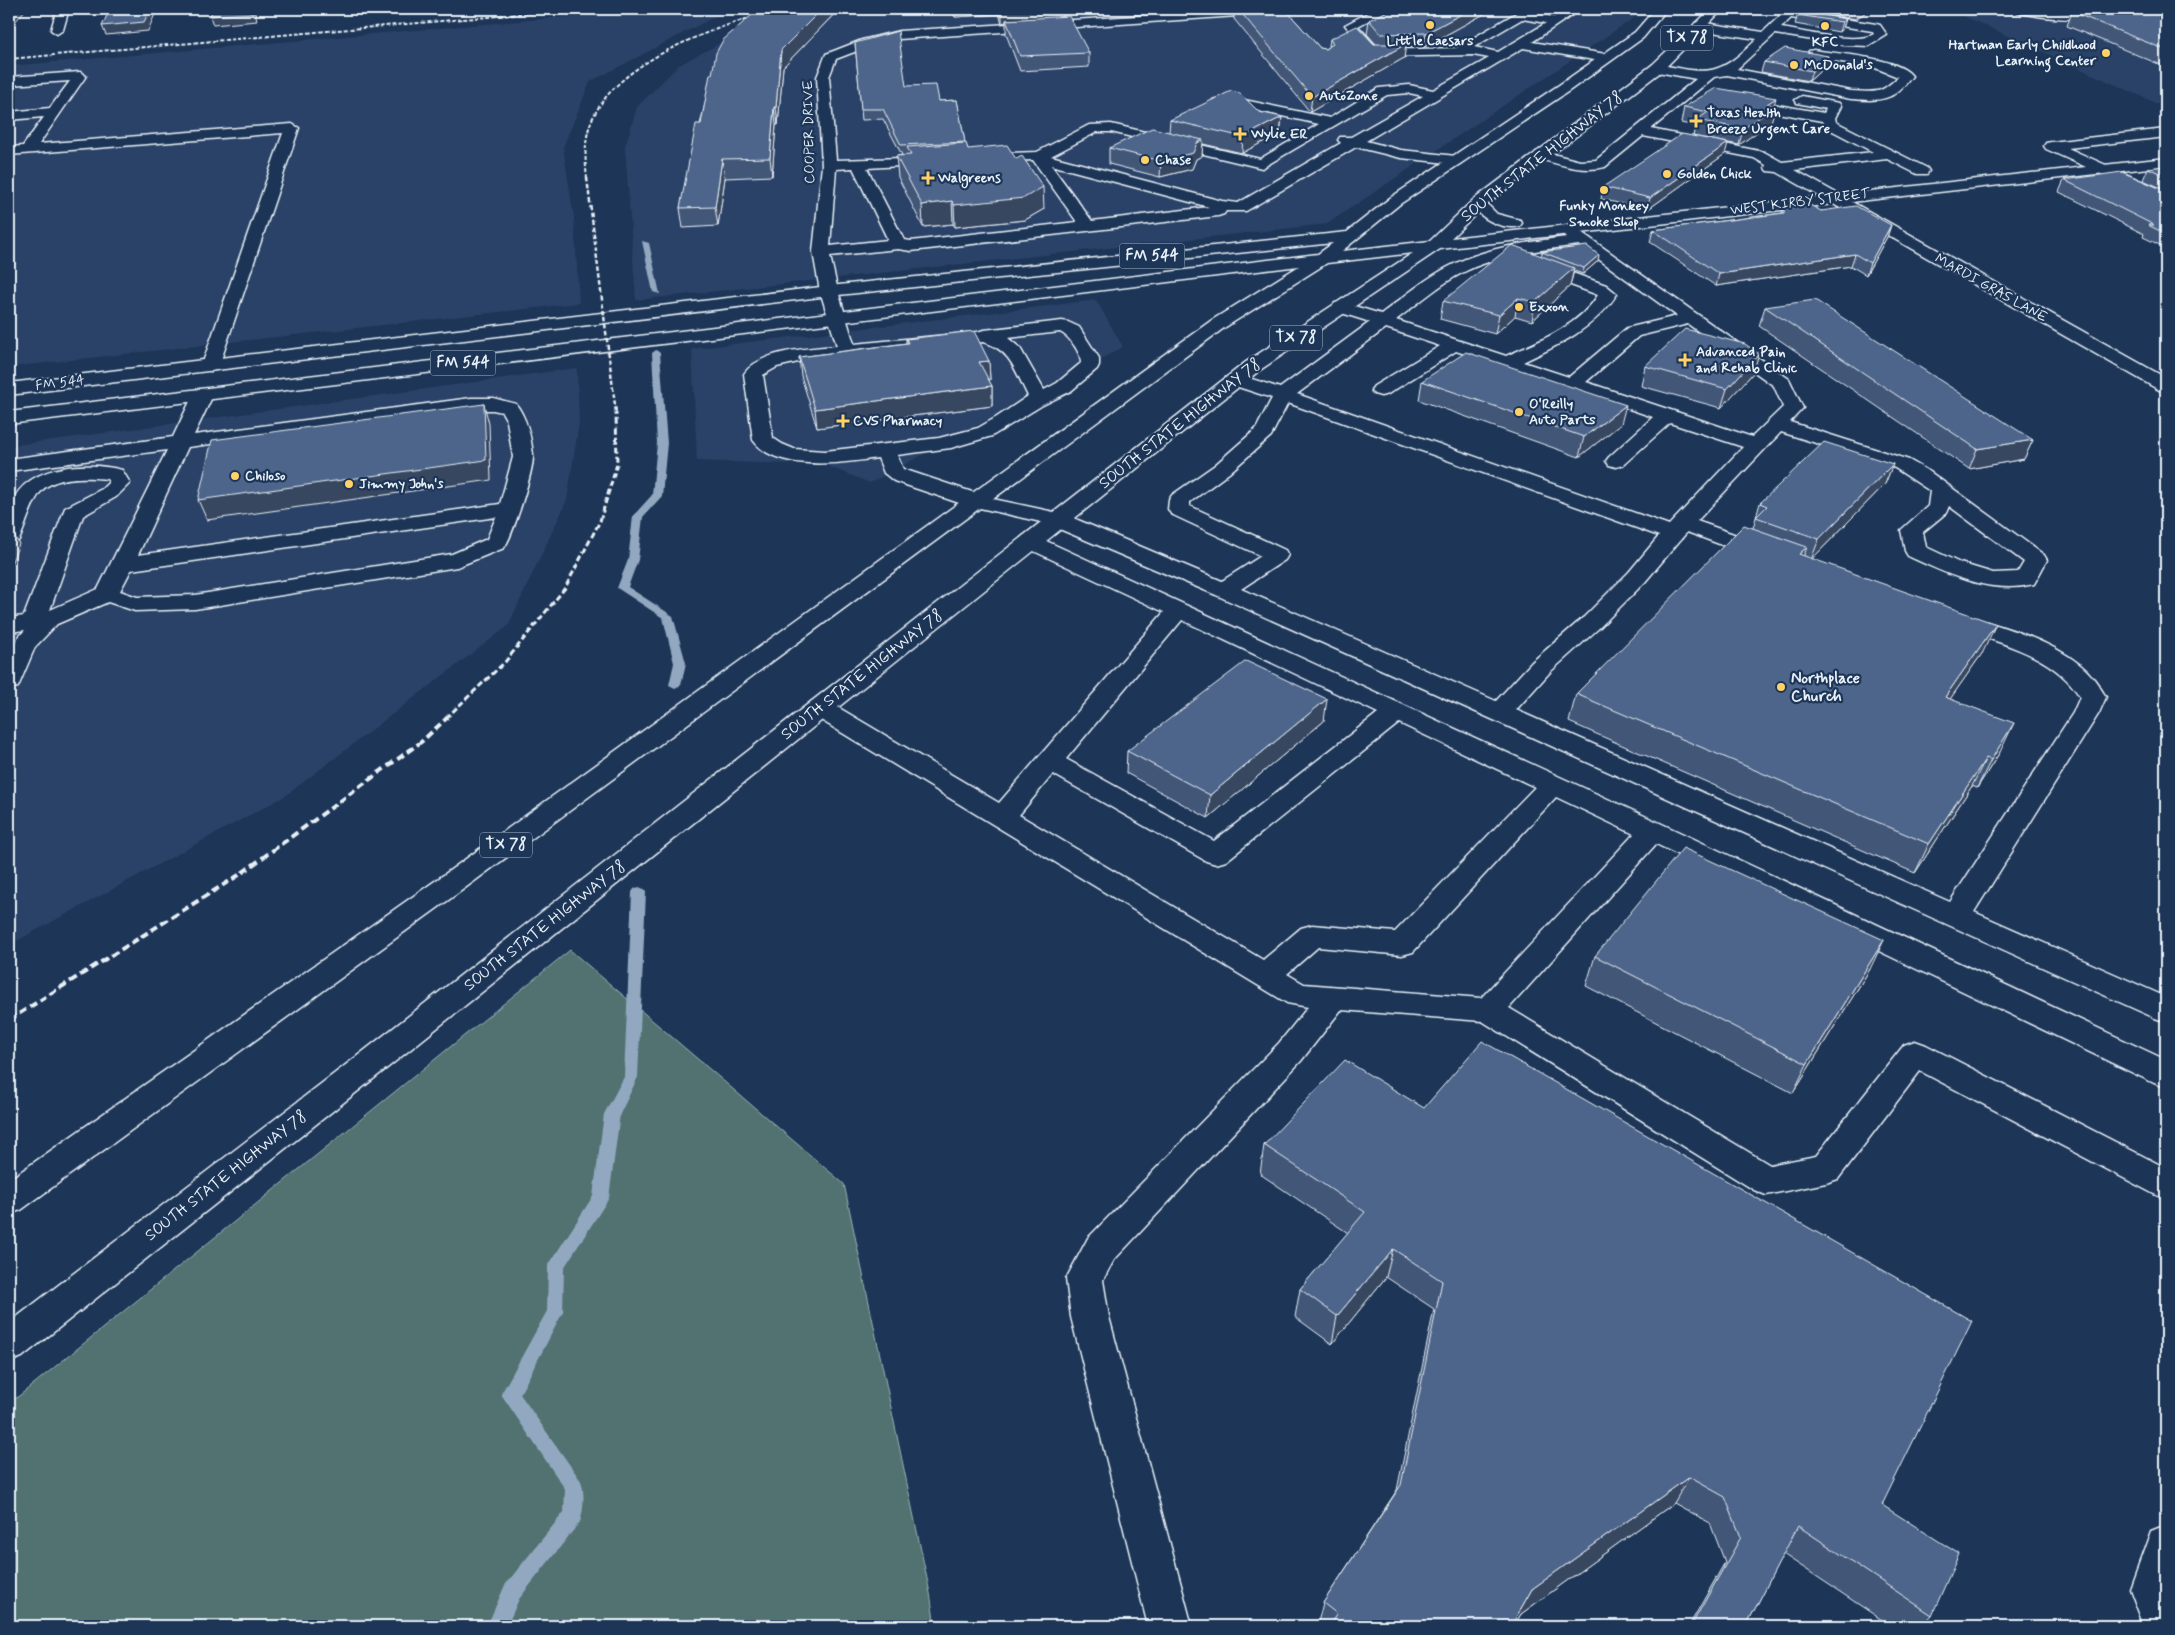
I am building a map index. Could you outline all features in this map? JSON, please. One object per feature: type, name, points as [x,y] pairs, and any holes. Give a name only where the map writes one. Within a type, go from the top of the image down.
[{"type":"main road","points":[[57,30],[63,9]]},
{"type":"main road","name":"COOPER DRIVE","points":[[847,350],[829,291],[821,252],[828,165],[823,77],[830,57],[866,42],[899,36],[1297,9]]},
{"type":"main road","points":[[1384,9],[1351,25],[1376,54],[1474,51],[1500,56]]},
{"type":"main road","points":[[1539,9],[1566,14]]},
{"type":"main road","name":"TX 78","points":[[9,1199],[455,882],[1218,324],[1248,290],[1325,257],[1395,201],[1639,35],[1661,9]]},
{"type":"main road","name":"SOUTH STATE HIGHWAY 78","points":[[9,1345],[371,1063],[1236,380],[1434,246],[1478,203],[1657,68],[1717,9]]},
{"type":"main road","points":[[2018,9],[2057,17],[2166,9]]},
{"type":"main road","points":[[1282,10],[1294,24]]},
{"type":"main road","points":[[1459,51],[1520,15],[1566,14]]},
{"type":"main road","points":[[821,252],[898,244],[911,246],[1241,208],[1521,44],[1566,14]]},
{"type":"main road","points":[[1699,26],[1761,40],[1844,40],[1869,42],[1881,35],[1876,28],[1788,14],[1761,40],[1728,69]]},
{"type":"main road","points":[[1761,40],[1774,50]]},
{"type":"main road","points":[[1521,44],[1623,62]]},
{"type":"main road","points":[[1541,156],[1580,164],[1600,164],[1710,74],[1728,69],[1808,82],[1855,87],[1868,77],[1866,71],[1855,65],[1801,54],[1881,65],[1898,70],[1906,76],[1888,94],[1869,96],[1851,95],[1728,69]]},
{"type":"main road","points":[[1640,65],[1704,79],[1831,112]]},
{"type":"main road","points":[[9,81],[80,76],[28,149]]},
{"type":"main road","points":[[1825,84],[1843,81]]},
{"type":"main road","points":[[1038,157],[1094,128],[1112,128],[1262,164],[1384,91],[1409,89],[1434,94]]},
{"type":"main road","points":[[1687,93],[1706,97]]},
{"type":"main road","points":[[1851,95],[1831,112],[1830,124],[1922,171]]},
{"type":"main road","points":[[1207,109],[1225,100],[1331,122]]},
{"type":"main road","points":[[1724,100],[1831,112]]},
{"type":"main road","points":[[9,116],[54,112]]},
{"type":"main road","points":[[9,150],[292,128],[211,365],[203,395],[107,594],[41,620],[9,625]]},
{"type":"main road","name":"MARDI GRAS LANE","points":[[1640,131],[1759,155],[1824,194],[2166,386]]},
{"type":"main road","points":[[1313,133],[1401,154],[1456,160]]},
{"type":"main road","points":[[2166,134],[2051,146],[2166,198]]},
{"type":"main road","points":[[1622,146],[1642,150]]},
{"type":"main road","points":[[2043,158],[2166,146]]},
{"type":"main road","points":[[1754,170],[1890,154]]},
{"type":"main road","points":[[964,158],[1032,155],[1222,206],[1241,208]]},
{"type":"main road","points":[[1038,157],[1088,226]]},
{"type":"main road","points":[[828,165],[945,159]]},
{"type":"main road","name":"WEST KIRBY STREET","points":[[1453,227],[1514,223],[2166,162]]},
{"type":"main road","points":[[858,164],[898,244]]},
{"type":"main road","name":"WEST KIRBY STREET","points":[[1434,246],[1575,235],[1824,194],[1891,177],[1940,169]]},
{"type":"main road","points":[[1478,203],[1491,217],[1514,223]]},
{"type":"main road","points":[[1425,230],[1453,227]]},
{"type":"main road","name":"FM 544","points":[[9,389],[829,291],[1271,243],[1379,234]]},
{"type":"main road","points":[[1224,590],[1277,555],[1179,509],[1180,500],[1222,469],[1264,432],[1283,395],[1452,271],[1503,251],[1575,235],[1782,384],[1793,408],[1756,445],[1637,576],[1592,622],[1541,667],[1500,712]]},
{"type":"main road","name":"FM 544","points":[[9,418],[1325,257],[1434,246]]},
{"type":"main road","points":[[1503,251],[1521,260],[1600,289],[1608,294],[1649,288]]},
{"type":"main road","points":[[1178,275],[1213,278],[1248,290]]},
{"type":"main road","points":[[1507,362],[1560,338],[1603,304],[1608,294]]},
{"type":"main road","points":[[1341,308],[1756,445]]},
{"type":"main road","points":[[1572,384],[1633,332],[1690,318]]},
{"type":"main road","points":[[1054,326],[1071,328],[1090,358],[1090,365],[1064,387],[1034,402],[1001,424],[965,439],[834,457],[804,456],[775,449],[763,440],[754,386],[753,374],[756,370],[772,363],[799,356],[970,337],[1054,326]]},
{"type":"main road","points":[[970,337],[994,338],[1009,346],[1038,396],[1034,402]]},
{"type":"main road","points":[[1381,390],[1454,345]]},
{"type":"main road","points":[[1236,380],[1678,529],[1785,560]]},
{"type":"main road","points":[[9,465],[471,404],[493,404],[509,408],[518,421],[523,457],[509,509],[496,543],[457,560],[195,602],[136,604],[107,594]]},
{"type":"main road","points":[[1616,461],[1667,415]]},
{"type":"main road","points":[[1777,424],[1902,464],[1941,489],[2036,560],[2026,579],[1992,580],[1952,568],[1916,551],[1912,530],[1938,508],[1941,489]]},
{"type":"main road","points":[[885,451],[894,473],[901,477],[976,501],[1058,520],[1224,590],[1500,712],[2166,1010]]},
{"type":"main road","points":[[9,538],[33,487],[44,481],[86,471],[102,470],[115,474],[120,483],[109,493],[72,513],[41,620],[24,644],[9,682]]},
{"type":"main road","points":[[123,564],[509,509]]},
{"type":"main road","points":[[1031,542],[1552,784],[2166,1074]]},
{"type":"main road","points":[[1002,817],[1178,610]]},
{"type":"main road","points":[[1933,613],[2051,656],[2088,685],[2092,697],[2086,713],[1956,916]]},
{"type":"main road","points":[[820,708],[1298,994],[1488,1010],[1766,1180],[1826,1169],[1915,1054],[2166,1184]]},
{"type":"main road","points":[[1049,761],[1216,854],[1396,712]]},
{"type":"main road","points":[[1265,975],[1312,936],[1402,944],[1552,784]]},
{"type":"main road","points":[[1488,1010],[1652,832]]},
{"type":"main road","points":[[1170,1626],[1090,1317],[1084,1279],[1101,1249],[1290,1052],[1334,997]]},
{"type":"main road","points":[[2166,1546],[2151,1589],[2166,1626]]},
{"type":"shaded area","points":[[656,9],[729,9],[590,82],[563,147],[574,218],[579,303],[9,367],[9,66]]},
{"type":"shaded area","points":[[809,9],[1647,9],[1327,224],[636,300],[625,147],[637,107],[679,65],[747,29]]},
{"type":"shaded area","name":"Hartman Early Childhood Learning Center","points":[[1948,9],[2166,9],[2166,108],[2145,98]]},
{"type":"shaded area","points":[[1096,300],[1123,347],[870,483],[825,465],[697,461],[692,349]]},
{"type":"shaded area","points":[[577,368],[579,423],[567,500],[508,626],[285,796],[9,945],[9,446]]},
{"type":"green space","points":[[570,950],[844,1184],[930,1593],[935,1626],[9,1626],[9,1404]]},
{"type":"building","points":[[110,9],[150,9],[144,22],[102,26]]},
{"type":"building","points":[[213,9],[254,9],[254,13],[210,16]]},
{"type":"building","points":[[769,9],[822,9],[781,50],[770,158],[722,159],[715,207],[680,208],[696,124],[701,124],[710,74],[712,74],[716,53],[723,40],[753,14]]},
{"type":"building","points":[[1001,9],[1032,9],[1002,11]]},
{"type":"building","points":[[1238,9],[1285,9],[1320,48],[1325,49],[1333,44],[1330,39],[1357,26],[1374,44],[1406,44],[1312,97]]},
{"type":"building","points":[[1392,9],[1471,9],[1426,33],[1381,34],[1369,20]]},
{"type":"building","points":[[2082,9],[2166,9],[2166,50],[2072,12],[2087,11]]},
{"type":"building","points":[[1803,12],[1846,19],[1842,22],[1798,15]]},
{"type":"building","points":[[1069,16],[1089,53],[1020,56],[1006,20]]},
{"type":"building","points":[[898,31],[906,86],[936,85],[939,101],[957,100],[965,142],[901,145],[883,109],[861,109],[855,43]]},
{"type":"building","points":[[1785,48],[1828,56],[1812,71],[1764,62]]},
{"type":"building","points":[[1716,88],[1776,98],[1767,104],[1776,106],[1743,129],[1697,120],[1708,112],[1684,107]]},
{"type":"building","points":[[1231,91],[1240,93],[1259,112],[1282,117],[1243,137],[1170,120]]},
{"type":"building","points":[[1152,128],[1203,140],[1197,143],[1193,153],[1161,161],[1109,148]]},
{"type":"building","points":[[1682,134],[1728,143],[1650,198],[1603,187]]},
{"type":"building","points":[[966,143],[968,149],[1007,145],[1016,159],[1022,156],[1043,187],[1024,198],[954,205],[952,201],[922,205],[896,156],[911,155],[907,147]]},
{"type":"building","points":[[2166,166],[2166,176],[2148,168]]},
{"type":"building","points":[[2122,172],[2166,191],[2166,234],[2148,225],[2154,225],[2064,180]]},
{"type":"building","points":[[1810,205],[1821,211],[1856,206],[1891,225],[1870,263],[1855,254],[1719,274],[1653,230],[1784,213],[1784,208]]},
{"type":"building","points":[[1512,245],[1574,268],[1535,302],[1518,298],[1499,315],[1443,301]]},
{"type":"building","points":[[1587,246],[1599,255],[1584,268],[1542,252]]},
{"type":"building","points":[[1815,300],[2033,440],[1977,449],[1765,307]]},
{"type":"building","points":[[1685,329],[1745,344],[1759,354],[1727,389],[1645,366]]},
{"type":"building","name":"CVS Pharmacy","points":[[974,331],[989,361],[979,362],[992,386],[815,409],[799,357],[908,343],[906,339]]},
{"type":"building","points":[[1466,352],[1626,405],[1584,437],[1422,381]]},
{"type":"building","points":[[484,404],[486,460],[198,500],[212,440]]},
{"type":"building","points":[[1824,442],[1893,464],[1819,539],[1756,517],[1767,506],[1760,503]]},
{"type":"building","name":"Northplace Church","points":[[1744,525],[1807,547],[1799,554],[1996,624],[1945,697],[2014,723],[1991,760],[1986,758],[1929,844],[1576,694]]},
{"type":"building","points":[[1246,661],[1327,699],[1210,795],[1127,751]]},
{"type":"building","points":[[1683,848],[1884,940],[1807,1064],[1595,956]]},
{"type":"building","points":[[1482,1041],[1972,1321],[1882,1505],[1959,1554],[1932,1615],[1798,1526],[1746,1626],[1691,1626],[1741,1537],[1725,1497],[1689,1477],[1532,1589],[1511,1626],[1328,1626],[1337,1614],[1323,1603],[1401,1485],[1442,1281],[1393,1249],[1337,1316],[1300,1289],[1365,1212],[1264,1145],[1345,1060],[1424,1108]]},
{"type":"waterway","points":[[645,243],[657,292]]},
{"type":"waterway","points":[[656,353],[662,443],[657,496],[638,516],[633,560],[622,588],[668,616],[680,663],[675,685]]},
{"type":"waterway","points":[[497,1626],[512,1592],[573,1515],[574,1487],[510,1394],[526,1368],[555,1312],[556,1266],[601,1198],[612,1114],[631,1077],[639,892]]},
{"type":"railway","points":[[9,59],[578,9]]},
{"type":"railway","points":[[587,179],[586,143],[591,122],[604,99],[623,80],[646,63],[700,35],[780,9]]},
{"type":"railway","points":[[587,178],[616,413]]},
{"type":"railway","points":[[446,718],[505,662],[565,588],[600,521],[617,464],[616,412]]},
{"type":"railway","points":[[9,1020],[239,875],[421,742],[448,717]]},
{"type":"place","name":"Little Caesars","points":[[1430,25]]},
{"type":"place","name":"KFC","points":[[1825,26]]},
{"type":"place","name":"Hartman Early Childhood Learning Center","points":[[2106,53]]},
{"type":"place","name":"McDonald's","points":[[1794,65]]},
{"type":"place","name":"AutoZone","points":[[1309,96]]},
{"type":"place","name":"Texas Health Breeze Urgent Care","points":[[1696,121]]},
{"type":"place","name":"Wylie ER","points":[[1240,134]]},
{"type":"place","name":"Chase","points":[[1145,160]]},
{"type":"place","name":"Golden Chick","points":[[1667,174]]},
{"type":"place","name":"Walgreens","points":[[928,178]]},
{"type":"place","name":"Funky Monkey Smoke Shop","points":[[1604,190]]},
{"type":"place","name":"Exxon","points":[[1519,307]]},
{"type":"place","name":"Advanced Pain and Rehab Clinic","points":[[1685,360]]},
{"type":"place","name":"O'Reilly Auto Parts","points":[[1519,412]]},
{"type":"place","name":"CVS Pharmacy","points":[[843,421]]},
{"type":"place","name":"Chiloso","points":[[235,476]]},
{"type":"place","name":"Jimmy John's","points":[[349,484]]},
{"type":"place","name":"Northplace Church","points":[[1781,687]]}]
